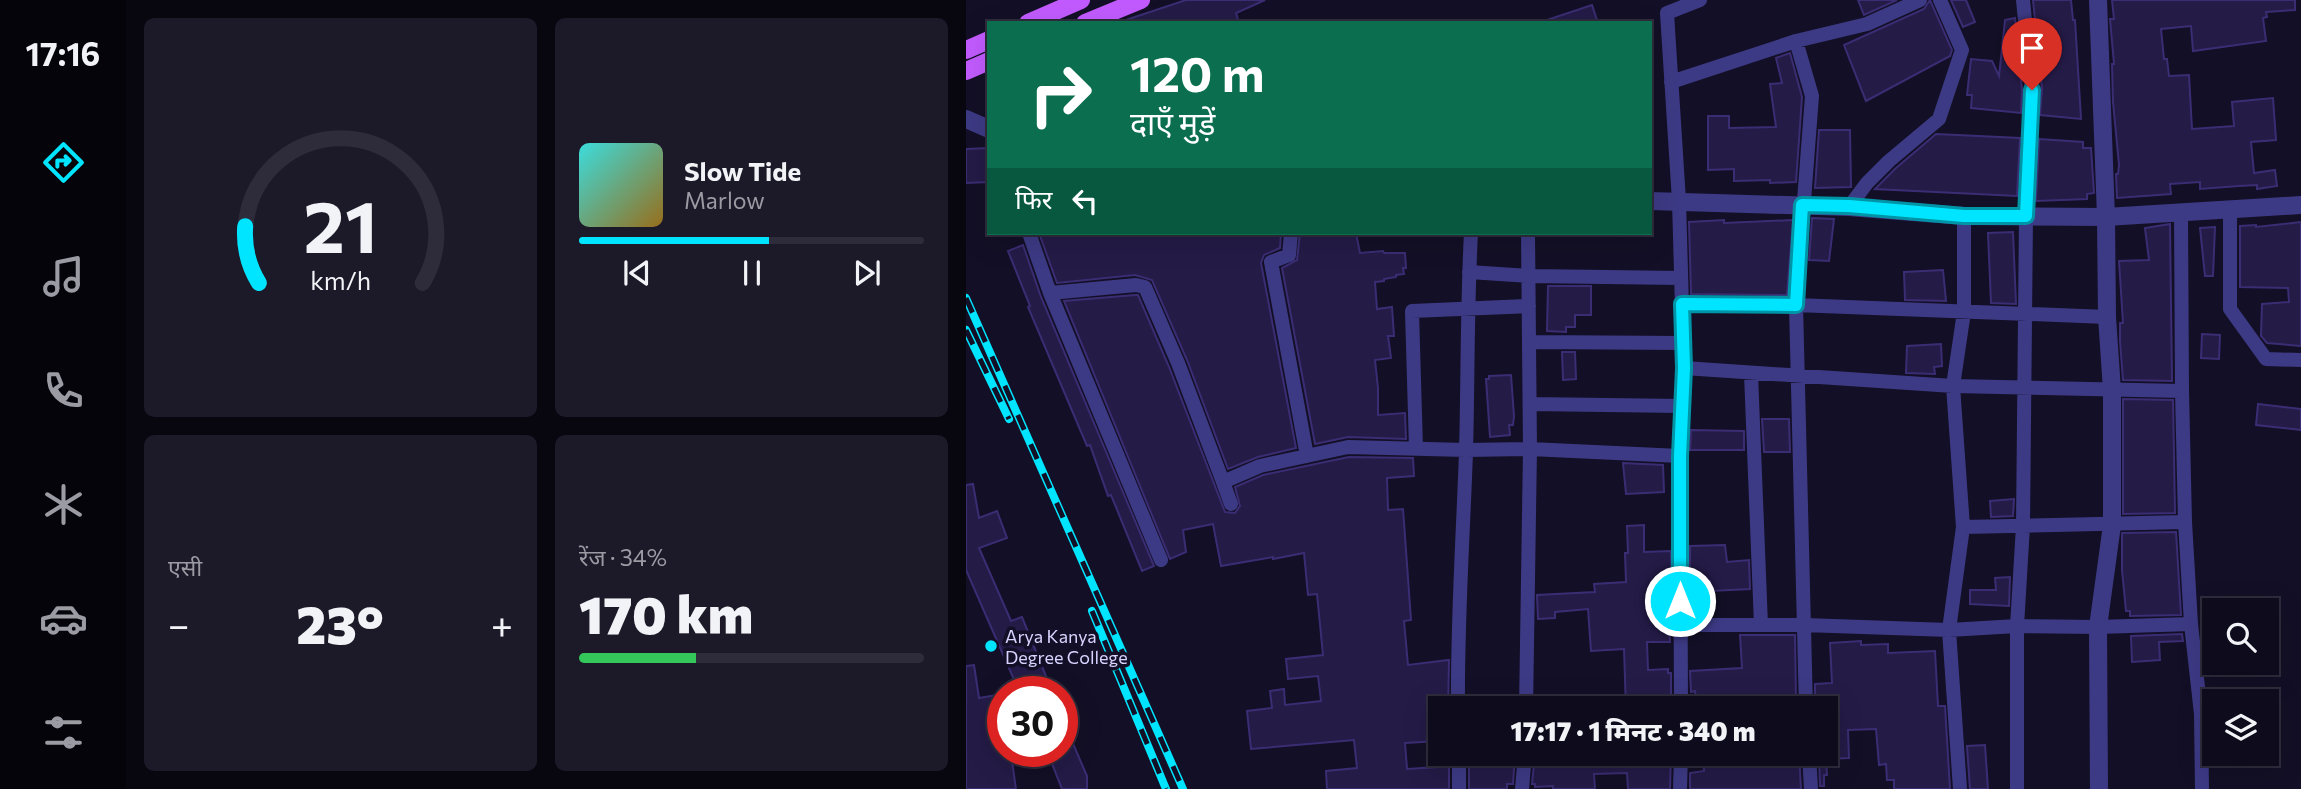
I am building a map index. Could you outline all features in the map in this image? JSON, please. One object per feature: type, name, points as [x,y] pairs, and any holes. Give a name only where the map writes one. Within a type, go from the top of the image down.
[{"type":"main road","points":[[1033,21],[1081,0]]},
{"type":"main road","points":[[1090,21],[1141,0]]},
{"type":"main road","points":[[966,50],[987,41]]},
{"type":"main road","points":[[966,71],[987,62]]},
{"type":"street","points":[[1681,696],[1680,456],[1684,368],[1679,201],[1667,13],[1700,0]]},
{"type":"street","points":[[1671,82],[1796,41],[1867,24],[1920,0]]},
{"type":"street","points":[[1849,206],[1889,161],[1939,119],[1962,50],[1940,0]]},
{"type":"street","points":[[2017,789],[2017,626],[2023,526],[2026,216],[2032,90],[2023,0]]},
{"type":"street","points":[[2098,0],[2107,317],[2112,390],[2112,524],[2098,627],[2099,789]]},
{"type":"street","points":[[1796,41],[1812,96],[1796,305],[1806,696]]},
{"type":"street","points":[[966,119],[987,128]]},
{"type":"street","points":[[1652,201],[1849,206],[1964,216],[2106,217],[2301,205]]},
{"type":"street","points":[[2230,210],[2230,309],[2266,359],[2301,360]]},
{"type":"street","points":[[2181,213],[2185,522],[2191,624],[2201,714],[2202,789]]},
{"type":"street","points":[[1959,789],[1949,630],[1963,527],[1953,386],[1964,312],[1964,216]]},
{"type":"street","points":[[1030,235],[1049,293],[1161,560]]},
{"type":"street","points":[[1290,235],[1289,255],[1270,262],[1307,456]]},
{"type":"street","points":[[1458,696],[1471,235]]},
{"type":"street","points":[[1526,696],[1530,449],[1528,235]]},
{"type":"street","points":[[1469,272],[1529,276],[1681,278]]},
{"type":"street","points":[[1049,293],[1136,285],[1145,287],[1178,363],[1231,504]]},
{"type":"street","points":[[1682,304],[1796,305],[2107,317]]},
{"type":"street","points":[[1416,449],[1412,311],[1529,306]]},
{"type":"street","points":[[1529,342],[1683,344]]},
{"type":"street","points":[[1684,368],[1953,386],[2182,391]]},
{"type":"street","points":[[1751,374],[1761,625]]},
{"type":"street","points":[[1530,404],[1683,407]]},
{"type":"street","points":[[1223,482],[1259,466],[1348,447],[1530,449],[1680,456]]},
{"type":"street","points":[[1963,527],[2185,522]]},
{"type":"street","points":[[1680,625],[1804,625],[1949,630],[2017,626],[2191,624]]},
{"type":"street","points":[[1459,766],[1459,789]]},
{"type":"street","points":[[1522,789],[1524,766]]},
{"type":"street","points":[[1681,766],[1681,789]]},
{"type":"street","points":[[1810,766],[1811,789]]},
{"type":"building","points":[[1186,0],[1265,0],[1236,13],[1238,21],[1126,20]]},
{"type":"building","points":[[1858,0],[1897,0],[1864,15]]},
{"type":"building","points":[[1930,0],[1952,50],[1950,56],[1866,101],[1844,45],[1924,9]]},
{"type":"building","points":[[1951,0],[1966,0],[1975,22],[1963,27]]},
{"type":"building","points":[[2033,0],[2071,0],[2075,20],[2081,119],[2040,115],[2042,89]]},
{"type":"building","points":[[2112,0],[2295,0],[2295,10],[2266,12],[2267,17],[2263,18],[2266,41],[2193,51],[2191,26],[2161,29],[2169,76],[2189,75],[2192,129],[2234,126],[2232,102],[2273,98],[2276,140],[2251,142],[2254,173],[2275,170],[2277,186],[2257,189],[2257,185],[2200,189],[2200,182],[2170,184],[2171,194],[2117,198],[2116,174],[2119,165],[2113,102],[2114,64],[2110,19],[2114,19]]},
{"type":"building","points":[[1592,5],[1597,21],[1547,21]]},
{"type":"building","points":[[2015,18],[2022,90],[2021,113],[1971,108],[1972,95],[1967,95],[1971,59],[1992,61],[1999,76],[2005,20]]},
{"type":"building","points":[[1790,53],[1802,97],[1796,182],[1734,181],[1734,169],[1708,170],[1708,116],[1729,116],[1729,128],[1776,127],[1770,84],[1782,83],[1776,58]]},
{"type":"building","points":[[1819,130],[1850,130],[1851,187],[1815,188]]},
{"type":"building","points":[[1936,134],[2020,138],[2017,196],[1875,189]]},
{"type":"building","points":[[2039,139],[2083,142],[2083,148],[2091,148],[2094,193],[2087,194],[2087,199],[2036,201]]},
{"type":"building","points":[[987,148],[987,182],[966,183],[966,149]]},
{"type":"building","points":[[1812,218],[1834,219],[1829,261],[1809,260]]},
{"type":"building","points":[[1724,220],[1724,223],[1793,220],[1787,295],[1691,294],[1689,222]]},
{"type":"building","points":[[2301,222],[2301,346],[2267,343],[2261,336],[2262,304],[2289,302],[2288,288],[2240,287],[2240,226]]},
{"type":"building","points":[[2170,224],[2172,381],[2123,380],[2119,261],[2149,260],[2145,228]]},
{"type":"building","points":[[2215,227],[2213,276],[2205,276],[2200,228]]},
{"type":"building","points":[[2013,232],[2016,304],[1991,303],[1988,233]]},
{"type":"building","points":[[1040,235],[1281,235],[1280,248],[1264,255],[1261,263],[1296,448],[1258,457],[1228,469],[1187,360],[1152,280],[1135,275],[1057,283]]},
{"type":"building","points":[[1300,235],[1356,235],[1360,253],[1405,253],[1404,274],[1375,282],[1377,309],[1392,307],[1394,336],[1388,336],[1391,358],[1375,360],[1378,415],[1405,413],[1406,439],[1348,437],[1315,444],[1282,268],[1297,260]]},
{"type":"building","points":[[1023,245],[1041,297],[1154,566],[1142,571],[1111,495],[1108,496],[1090,445],[1087,446],[1028,307],[1030,306],[1008,251]]},
{"type":"building","points":[[1943,270],[1946,301],[1905,300],[1904,272]]},
{"type":"building","points":[[1548,286],[1591,286],[1591,315],[1575,315],[1575,327],[1566,327],[1566,332],[1547,331]]},
{"type":"building","points":[[1138,295],[1225,512],[1235,513],[1240,506],[1235,487],[1263,475],[1349,457],[1413,458],[1414,476],[1387,478],[1388,510],[1403,509],[1411,620],[1404,621],[1408,665],[1449,660],[1448,696],[1428,696],[1428,742],[1405,743],[1407,769],[1449,766],[1449,789],[1327,789],[1326,771],[1357,768],[1354,740],[1251,749],[1247,711],[1272,708],[1270,691],[1284,689],[1285,705],[1321,701],[1318,676],[1288,679],[1286,659],[1323,655],[1317,594],[1308,595],[1304,553],[1221,566],[1213,524],[1183,530],[1186,552],[1170,559],[1064,301]]},
{"type":"building","points":[[2202,334],[2220,335],[2219,359],[2201,358]]},
{"type":"building","points":[[1941,344],[1942,366],[1934,367],[1935,374],[1906,373],[1907,346]]},
{"type":"building","points":[[1562,352],[1575,352],[1576,379],[1563,380]]},
{"type":"building","points":[[1511,375],[1514,416],[1513,425],[1509,425],[1510,435],[1490,437],[1486,379],[1489,379],[1489,376]]},
{"type":"building","points":[[2123,399],[2173,400],[2175,513],[2123,514]]},
{"type":"building","points":[[2258,404],[2301,409],[2301,430],[2256,425]]},
{"type":"building","points":[[1762,419],[1789,419],[1790,452],[1764,452]]},
{"type":"building","points":[[1691,430],[1744,431],[1744,450],[1690,450]]},
{"type":"building","points":[[1623,463],[1663,465],[1664,492],[1626,494]]},
{"type":"building","points":[[973,484],[979,518],[997,511],[1007,538],[979,548],[1011,621],[1022,617],[1046,676],[1012,676],[966,570],[966,485]]},
{"type":"building","points":[[2014,499],[2013,516],[1991,517],[1990,501]]},
{"type":"building","points":[[1644,525],[1644,552],[1671,551],[1671,583],[1668,584],[1670,642],[1647,642],[1648,670],[1668,669],[1668,673],[1671,673],[1671,696],[1626,696],[1624,649],[1591,651],[1588,609],[1555,612],[1555,618],[1538,619],[1537,595],[1595,592],[1594,584],[1626,582],[1627,526]]},
{"type":"building","points":[[2176,532],[2181,615],[2130,616],[2130,611],[2126,611],[2122,570],[2122,533]]},
{"type":"building","points":[[1725,545],[1727,562],[1749,560],[1750,589],[1710,591],[1710,581],[1690,582],[1690,546]]},
{"type":"building","points":[[2010,577],[2009,606],[1970,604],[1970,590],[1996,590],[1995,578]]},
{"type":"building","points":[[2182,634],[2183,641],[2159,642],[2160,660],[2132,662],[2131,636]]},
{"type":"building","points":[[1740,635],[1795,635],[1796,696],[1696,696],[1695,691],[1691,692],[1690,671],[1742,668]]},
{"type":"building","points":[[1861,641],[1861,645],[1888,644],[1888,653],[1935,651],[1938,706],[1945,706],[1950,789],[1894,789],[1894,780],[1887,780],[1886,764],[1879,765],[1876,729],[1848,730],[1849,758],[1838,758],[1838,696],[1815,696],[1815,684],[1832,683],[1830,643]]},
{"type":"building","points":[[974,665],[979,698],[987,697],[987,767],[1013,767],[1016,789],[966,789],[966,666]]},
{"type":"building","points":[[1985,745],[1988,789],[1970,789],[1967,746]]},
{"type":"building","points":[[1078,755],[1087,776],[1087,789],[1062,789],[1053,767],[1078,767]]},
{"type":"building","points":[[1469,766],[1514,766],[1513,784],[1507,784],[1507,789],[1469,789]]},
{"type":"building","points":[[1534,766],[1671,766],[1670,789],[1628,789],[1627,773],[1594,774],[1595,789],[1553,789],[1553,786],[1535,787],[1535,784],[1532,784]]},
{"type":"building","points":[[1704,766],[1800,766],[1801,789],[1690,789],[1690,773],[1704,771]]},
{"type":"building","points":[[1819,766],[1826,766],[1824,786],[1820,786]]},
{"type":"railway","points":[[966,298],[1183,789]]},
{"type":"railway","points":[[966,330],[1009,419]]},
{"type":"railway","points":[[1092,611],[1166,789]]},
{"type":"place","name":"Arya Kanya Degree College","points":[[991,646]]},
{"type":"route","points":[[1680,601],[1680,456],[1684,368],[1682,304],[1796,305],[1802,205],[1849,206],[1964,216],[2026,216],[2032,90]]}]
